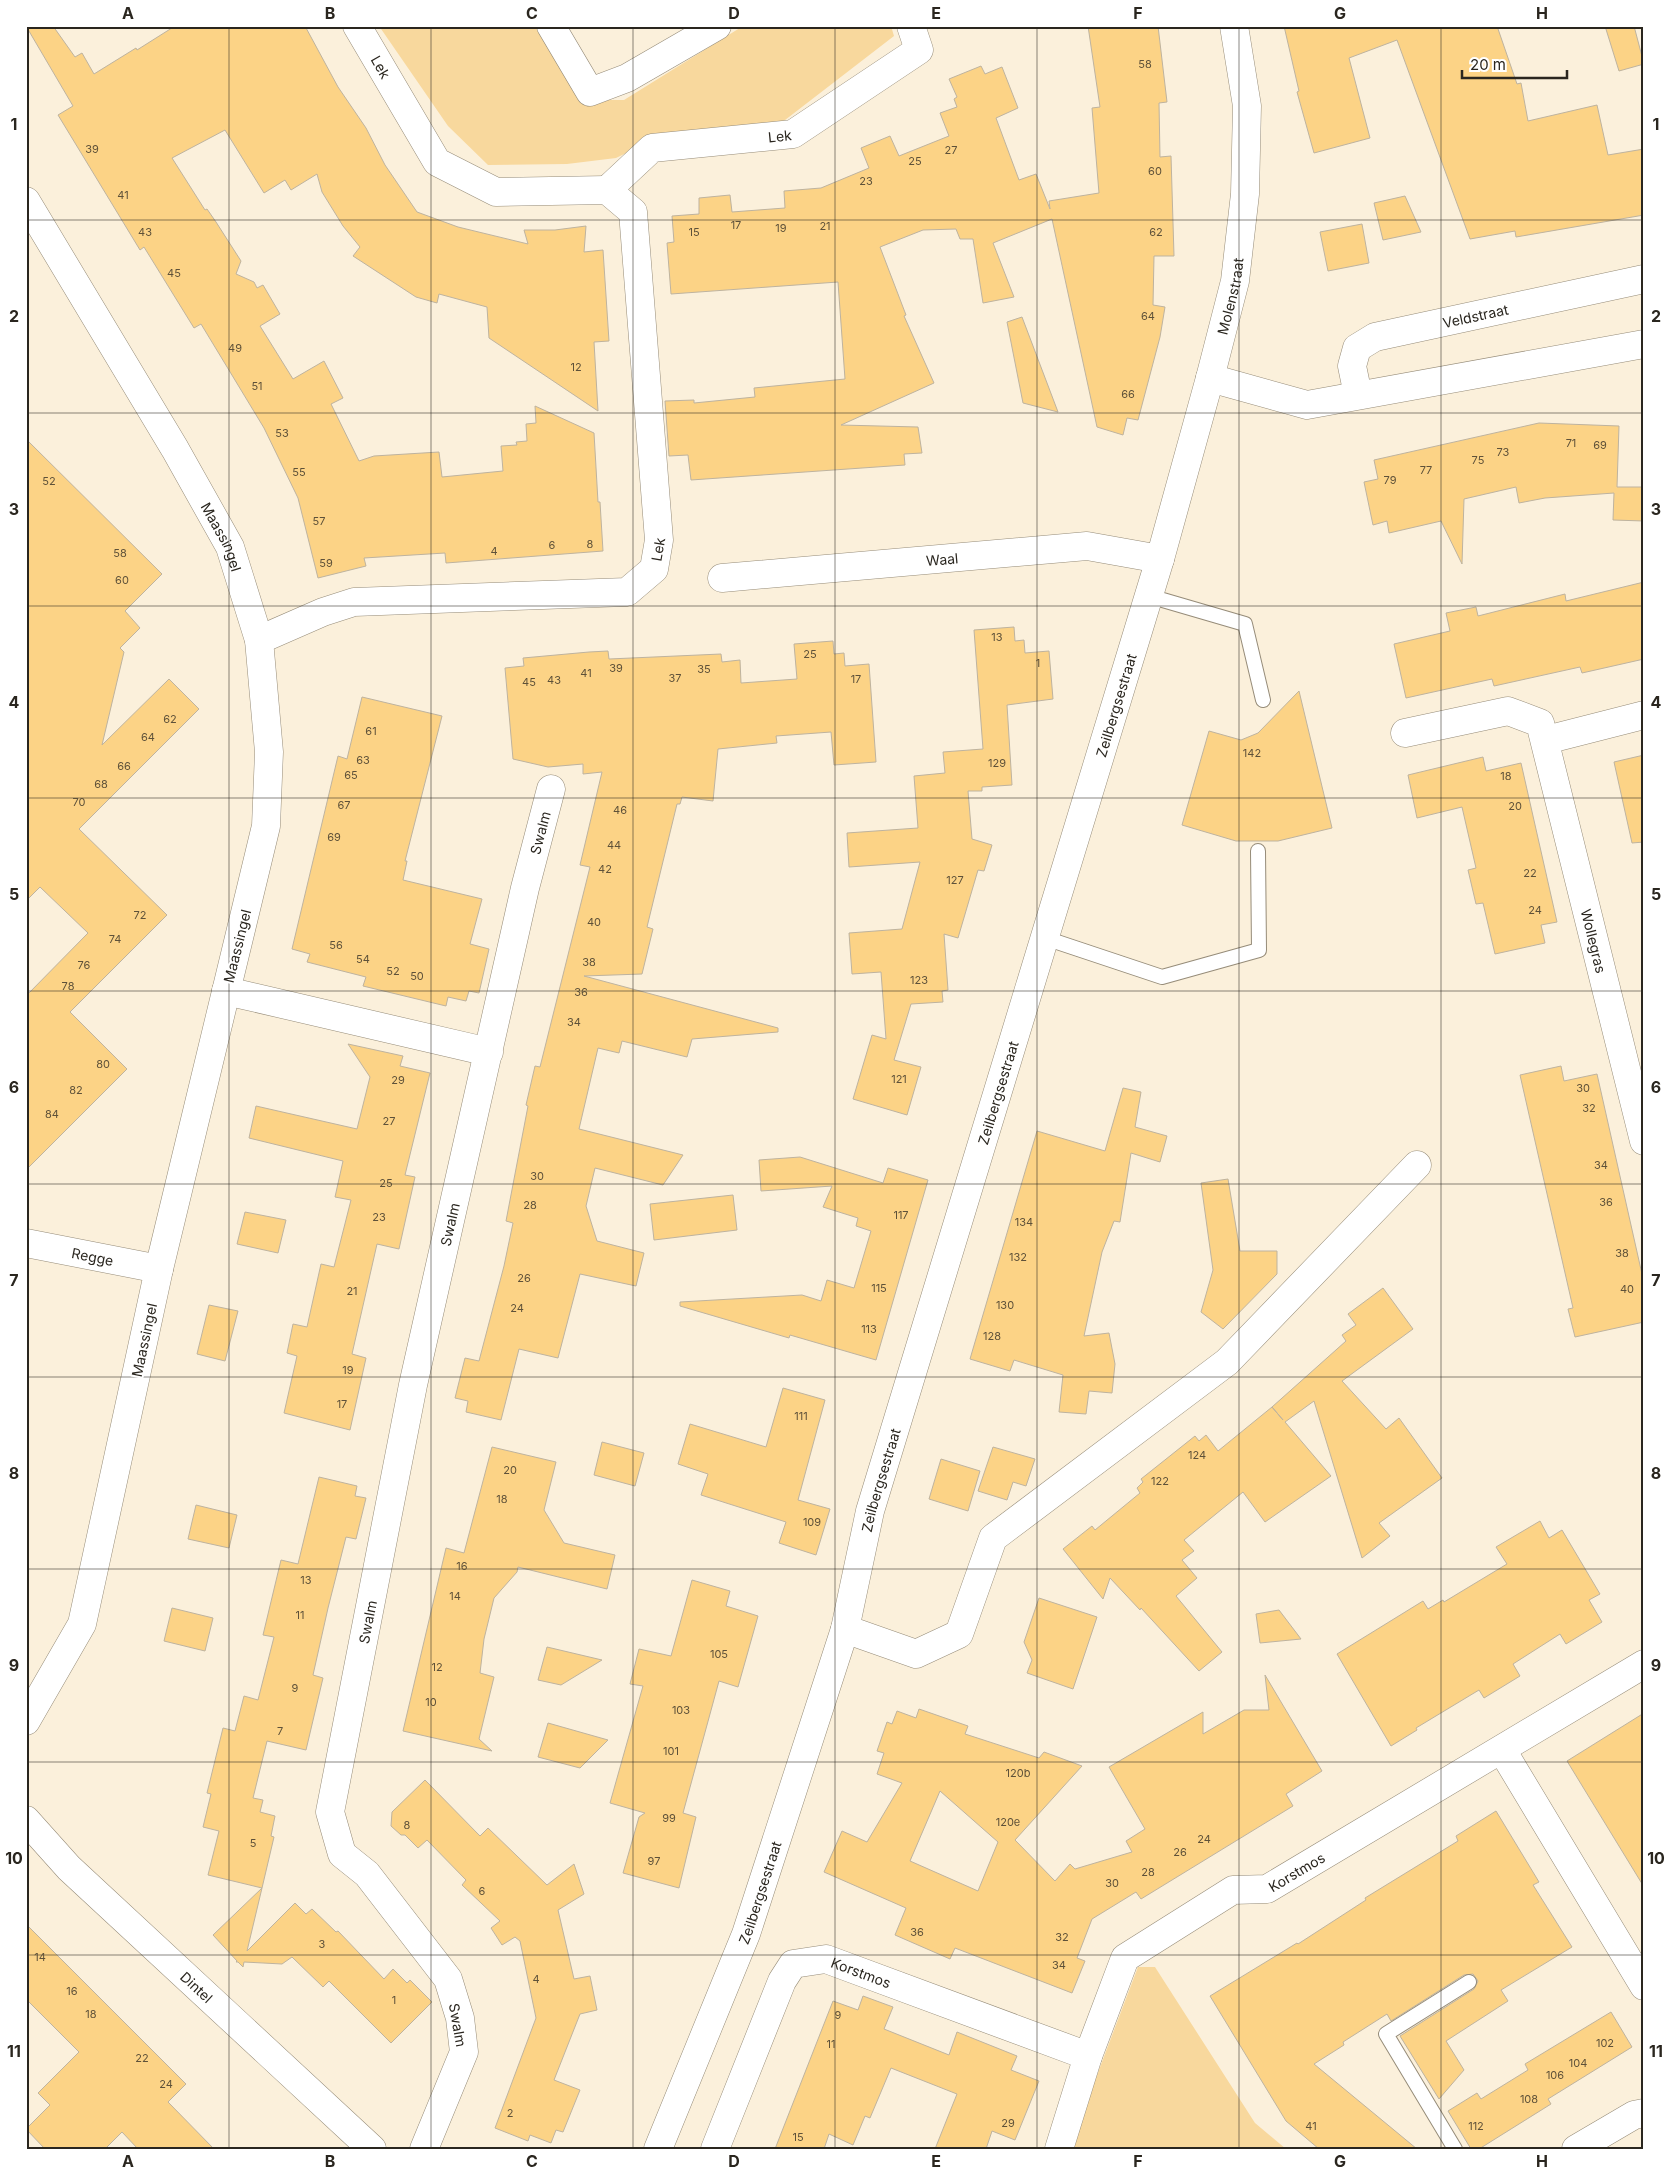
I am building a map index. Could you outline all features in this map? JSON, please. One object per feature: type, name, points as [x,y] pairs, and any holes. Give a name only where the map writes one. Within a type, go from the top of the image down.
[{"type":"street","name":"Lek","points":[[259,640],[323,612],[354,602],[627,592],[654,569],[658,540],[633,212],[607,190],[496,192],[436,162],[357,26]]},
{"type":"street","points":[[551,26],[590,92],[626,78],[717,26]]},
{"type":"street","name":"Lek","points":[[607,190],[652,148],[793,134],[919,50],[911,26]]},
{"type":"street","name":"Molenstraat","points":[[1160,559],[1210,378],[1234,281],[1245,194],[1247,106],[1234,26]]},
{"type":"street","name":"Maassingel","points":[[26,201],[175,449],[230,547],[259,640],[269,752],[266,826],[159,1269],[82,1624],[26,1721]]},
{"type":"street","name":"Veldstraat","points":[[1358,394],[1352,366],[1357,348],[1375,337],[1644,279]]},
{"type":"street","points":[[1210,378],[1307,404],[1644,344]]},
{"type":"street","name":"Waal","points":[[722,578],[1087,546],[1160,559]]},
{"type":"street","name":"Zeilbergsestraat","points":[[658,2149],[746,1934],[844,1629],[870,1511],[1160,559]]},
{"type":"street","name":"Wollegras","points":[[1405,733],[1508,711],[1540,723],[1546,740],[1644,1141]]},
{"type":"street","points":[[1546,740],[1644,715]]},
{"type":"street","name":"Swalm","points":[[424,2149],[464,2052],[460,2018],[448,1979],[367,1874],[342,1854],[330,1812],[413,1385],[525,888],[551,789]]},
{"type":"street","points":[[226,991],[489,1052]]},
{"type":"street","points":[[844,1629],[916,1654],[960,1634],[993,1538],[1227,1362],[1417,1165]]},
{"type":"street","name":"Regge","points":[[26,1243],[159,1269]]},
{"type":"street","name":"Korstmos","points":[[1059,2149],[1088,2056],[1125,1958],[1233,1890],[1267,1889],[1644,1664]]},
{"type":"street","points":[[1502,1750],[1644,1986]]},
{"type":"street","name":"Dintel","points":[[26,1820],[69,1868],[372,2149]]},
{"type":"street","name":"Korstmos","points":[[715,2149],[782,1981],[793,1964],[826,1959],[1088,2056]]},
{"type":"street","points":[[1576,2149],[1634,2115],[1644,2113]]},
{"type":"lane","points":[[1149,596],[1244,624],[1263,700]]},
{"type":"lane","points":[[1044,938],[1162,977],[1259,950],[1258,851]]},
{"type":"lane","points":[[1455,2149],[1386,2034],[1469,1982]]},
{"type":"shaded area","points":[[379,26],[541,26],[585,100],[624,100],[743,26],[891,26],[894,36],[776,127],[657,138],[616,158],[567,164],[488,165],[448,126]]},
{"type":"shaded area","points":[[1138,1967],[1155,1967],[1255,2123],[1286,2149],[1069,2149]]},
{"type":"building","points":[[26,26],[53,26],[75,57],[82,53],[94,74],[175,26],[305,26],[338,87],[366,128],[385,165],[417,212],[458,227],[528,244],[524,230],[555,230],[586,226],[584,252],[603,250],[609,341],[594,342],[598,411],[489,338],[487,307],[439,294],[437,303],[416,297],[353,256],[360,247],[343,226],[322,192],[317,174],[291,190],[285,180],[264,193],[225,130],[172,158],[205,210],[207,209],[241,261],[236,274],[254,282],[257,288],[263,285],[280,314],[260,326],[293,379],[324,361],[343,398],[331,404],[359,461],[374,456],[439,452],[442,477],[503,471],[501,446],[517,445],[516,442],[527,441],[526,424],[536,423],[535,406],[594,433],[603,551],[446,563],[445,553],[364,558],[366,566],[318,578],[298,498],[264,428],[201,324],[194,328],[144,247],[140,250],[58,115],[73,106]]},
{"type":"building","points":[[1088,26],[1158,26],[1167,102],[1159,103],[1160,157],[1171,156],[1174,256],[1154,256],[1153,305],[1165,307],[1160,337],[1138,420],[1127,418],[1123,435],[1097,427],[1052,219],[993,243],[1014,297],[983,303],[973,239],[960,239],[956,229],[923,230],[880,247],[906,315],[904,316],[934,383],[841,425],[918,427],[922,453],[904,454],[905,465],[691,480],[688,455],[669,456],[665,401],[694,400],[694,403],[755,397],[754,388],[845,379],[838,282],[671,294],[667,243],[674,242],[672,216],[699,214],[699,198],[730,195],[732,212],[785,208],[784,191],[821,188],[869,168],[861,148],[890,136],[899,156],[949,136],[940,113],[957,107],[954,99],[957,97],[949,79],[981,66],[985,74],[1002,67],[1018,108],[996,118],[1019,180],[1036,174],[1050,209],[1049,201],[1099,193],[1092,108],[1100,107]]},
{"type":"building","points":[[1284,26],[1497,26],[1517,84],[1521,83],[1528,121],[1597,105],[1608,155],[1644,149],[1644,215],[1516,237],[1515,231],[1470,239],[1397,40],[1349,58],[1370,138],[1314,153],[1297,92],[1299,91]]},
{"type":"building","points":[[1605,26],[1634,26],[1644,64],[1619,71]]},
{"type":"building","points":[[1405,196],[1421,232],[1383,240],[1374,203]]},
{"type":"building","points":[[1362,224],[1369,263],[1328,271],[1320,232]]},
{"type":"building","points":[[1022,317],[1058,412],[1023,403],[1007,322]]},
{"type":"building","points":[[1539,423],[1619,426],[1617,487],[1644,487],[1644,521],[1613,520],[1614,493],[1545,498],[1519,503],[1516,487],[1464,499],[1462,564],[1441,521],[1389,533],[1387,521],[1373,525],[1364,482],[1378,479],[1374,460]]},
{"type":"building","points":[[26,439],[162,574],[125,611],[140,628],[120,648],[124,652],[102,745],[169,679],[199,709],[79,829],[167,915],[70,1012],[127,1069],[26,1170],[26,996],[88,933],[40,887],[26,901]]},
{"type":"building","points":[[1644,582],[1644,659],[1582,673],[1580,667],[1494,686],[1492,679],[1406,698],[1394,644],[1450,631],[1446,613],[1476,607],[1478,616],[1565,594],[1566,601]]},
{"type":"building","points":[[1014,627],[1015,641],[1024,640],[1025,653],[1049,651],[1053,699],[1007,705],[1012,785],[982,787],[982,791],[968,791],[972,839],[992,845],[984,871],[978,870],[958,938],[944,934],[948,990],[942,991],[943,1002],[911,1004],[894,1060],[921,1067],[907,1115],[853,1099],[872,1035],[886,1039],[881,972],[852,974],[849,933],[902,929],[920,862],[849,867],[847,833],[918,828],[914,776],[945,773],[943,752],[983,749],[974,630]]},
{"type":"building","points":[[833,641],[834,654],[844,653],[845,666],[869,664],[876,762],[834,765],[831,732],[776,736],[777,743],[718,749],[713,801],[682,797],[680,804],[677,804],[647,927],[653,929],[642,974],[584,976],[778,1028],[778,1032],[692,1039],[687,1057],[622,1041],[619,1053],[598,1048],[579,1129],[683,1155],[663,1185],[595,1168],[586,1206],[597,1241],[644,1253],[636,1286],[580,1274],[558,1358],[519,1349],[501,1420],[466,1412],[468,1401],[455,1398],[465,1358],[479,1361],[504,1266],[513,1223],[506,1221],[528,1106],[526,1105],[535,1066],[540,1067],[590,867],[580,865],[602,772],[583,774],[583,764],[548,767],[513,759],[505,668],[524,666],[523,658],[589,652],[608,651],[609,659],[721,654],[722,662],[740,660],[741,683],[797,679],[794,644]]},
{"type":"building","points":[[1299,691],[1332,828],[1278,841],[1236,841],[1182,825],[1209,731],[1241,740],[1258,733]]},
{"type":"building","points":[[362,697],[442,716],[405,861],[407,861],[403,880],[482,899],[470,944],[489,949],[479,993],[469,991],[466,1001],[448,997],[446,1006],[363,986],[366,977],[307,962],[310,954],[292,949],[338,756],[347,759]]},
{"type":"building","points":[[1644,755],[1644,842],[1632,843],[1614,762]]},
{"type":"building","points":[[1483,757],[1486,771],[1521,763],[1557,922],[1541,925],[1545,943],[1495,954],[1483,903],[1476,904],[1468,870],[1476,868],[1462,807],[1417,818],[1408,775]]},
{"type":"building","points":[[348,1044],[403,1056],[400,1066],[430,1073],[405,1175],[415,1177],[399,1249],[377,1244],[352,1354],[366,1358],[350,1430],[284,1413],[297,1356],[287,1353],[293,1324],[307,1327],[321,1264],[334,1267],[351,1200],[335,1197],[343,1161],[249,1138],[256,1106],[357,1129],[370,1077]]},
{"type":"building","points":[[1561,1066],[1564,1081],[1597,1074],[1644,1283],[1644,1322],[1575,1337],[1568,1309],[1573,1308],[1520,1075]]},
{"type":"building","points":[[1123,1088],[1141,1092],[1135,1127],[1167,1136],[1160,1162],[1131,1153],[1120,1222],[1114,1221],[1102,1252],[1084,1336],[1109,1333],[1115,1364],[1112,1393],[1089,1391],[1086,1414],[1059,1412],[1063,1375],[1014,1360],[1010,1371],[970,1359],[1037,1131],[1105,1151]]},
{"type":"building","points":[[800,1157],[883,1183],[888,1168],[928,1180],[876,1360],[790,1335],[789,1338],[680,1306],[680,1302],[802,1295],[821,1301],[827,1280],[854,1288],[871,1231],[856,1226],[858,1218],[823,1207],[832,1186],[761,1191],[759,1160]]},
{"type":"building","points":[[1228,1179],[1240,1251],[1277,1251],[1277,1274],[1223,1329],[1201,1312],[1213,1270],[1201,1183]]},
{"type":"building","points":[[733,1195],[737,1230],[654,1240],[650,1204]]},
{"type":"building","points":[[245,1212],[286,1220],[278,1253],[237,1244]]},
{"type":"building","points":[[1383,1288],[1413,1329],[1342,1381],[1386,1429],[1399,1418],[1442,1478],[1379,1523],[1390,1536],[1362,1558],[1314,1401],[1285,1422],[1331,1476],[1265,1522],[1243,1492],[1184,1540],[1194,1551],[1182,1560],[1197,1578],[1176,1596],[1222,1652],[1199,1671],[1141,1608],[1140,1610],[1110,1578],[1103,1599],[1063,1549],[1092,1526],[1095,1530],[1140,1493],[1137,1488],[1143,1482],[1141,1479],[1195,1436],[1199,1441],[1206,1435],[1218,1451],[1272,1407],[1346,1341],[1342,1335],[1356,1325],[1348,1314]]},
{"type":"building","points":[[209,1305],[238,1311],[225,1361],[197,1354]]},
{"type":"building","points":[[783,1388],[825,1400],[798,1500],[830,1509],[816,1555],[779,1543],[786,1522],[701,1495],[708,1474],[678,1464],[690,1424],[766,1447]]},
{"type":"building","points":[[602,1442],[644,1453],[635,1486],[594,1475]]},
{"type":"building","points":[[492,1447],[556,1462],[544,1510],[564,1543],[615,1555],[607,1589],[518,1567],[517,1572],[494,1598],[484,1639],[480,1673],[494,1677],[479,1739],[492,1751],[403,1731],[446,1548],[464,1553]]},
{"type":"building","points":[[993,1447],[1035,1459],[1026,1486],[1013,1482],[1007,1500],[978,1491]]},
{"type":"building","points":[[941,1459],[980,1471],[968,1511],[929,1499]]},
{"type":"building","points":[[319,1477],[357,1486],[355,1496],[366,1498],[356,1539],[346,1537],[328,1608],[313,1675],[323,1678],[306,1750],[267,1741],[253,1798],[263,1800],[260,1812],[275,1816],[271,1836],[274,1837],[262,1888],[208,1875],[219,1831],[203,1827],[211,1794],[207,1793],[223,1728],[235,1731],[244,1696],[258,1700],[274,1637],[263,1635],[281,1560],[298,1564]]},
{"type":"building","points":[[196,1505],[237,1515],[229,1548],[188,1539]]},
{"type":"building","points":[[1540,1521],[1549,1538],[1562,1530],[1600,1594],[1589,1600],[1602,1622],[1566,1644],[1560,1634],[1513,1664],[1520,1676],[1484,1698],[1479,1690],[1416,1728],[1417,1730],[1391,1746],[1337,1654],[1423,1601],[1428,1609],[1443,1600],[1444,1602],[1507,1564],[1496,1547]]},
{"type":"building","points":[[692,1580],[730,1591],[726,1606],[758,1616],[738,1687],[719,1681],[683,1813],[696,1817],[679,1888],[623,1873],[639,1817],[645,1813],[610,1803],[643,1686],[630,1684],[639,1649],[671,1656]]},
{"type":"building","points":[[1039,1598],[1097,1617],[1073,1689],[1027,1673],[1032,1660],[1024,1642]]},
{"type":"building","points":[[172,1608],[213,1618],[205,1651],[164,1641]]},
{"type":"building","points":[[1279,1610],[1301,1639],[1260,1643],[1256,1614]]},
{"type":"building","points":[[547,1647],[602,1660],[561,1685],[538,1680]]},
{"type":"building","points":[[1265,1675],[1322,1771],[1286,1794],[1293,1806],[1141,1899],[1136,1892],[1092,1919],[1077,1958],[1085,1961],[1072,1993],[955,1948],[950,1959],[895,1935],[906,1908],[824,1872],[842,1831],[867,1842],[902,1783],[877,1774],[884,1753],[877,1751],[887,1722],[892,1724],[897,1711],[916,1718],[919,1709],[968,1726],[965,1734],[1039,1758],[1044,1752],[1082,1766],[1015,1840],[1055,1881],[1070,1864],[1075,1869],[1132,1852],[1126,1841],[1145,1829],[1109,1767],[1203,1712],[1203,1734],[1244,1710],[1269,1710]],"holes":[[[940,1791],[998,1842],[978,1891],[910,1861]]]},
{"type":"building","points":[[1644,1713],[1644,1887],[1567,1761]]},
{"type":"building","points":[[548,1723],[608,1740],[580,1768],[538,1757]]},
{"type":"building","points":[[425,1780],[480,1836],[488,1828],[547,1885],[574,1864],[584,1894],[558,1910],[574,1979],[590,1976],[597,2010],[580,2014],[554,2080],[580,2090],[563,2132],[556,2130],[551,2143],[530,2135],[528,2141],[495,2128],[536,2018],[520,1941],[515,1937],[502,1945],[491,1928],[500,1921],[462,1885],[466,1880],[427,1840],[418,1848],[405,1835],[401,1835],[391,1826],[392,1812]]},
{"type":"building","points":[[1496,1811],[1539,1882],[1533,1885],[1572,1947],[1501,1990],[1508,2001],[1446,2041],[1464,2070],[1439,2099],[1400,2036],[1474,1989],[1478,1981],[1473,1974],[1464,1975],[1391,2021],[1387,2014],[1343,2042],[1344,2045],[1314,2064],[1417,2149],[1319,2149],[1286,2121],[1210,1996],[1298,1944],[1366,1900],[1365,1898],[1458,1841],[1456,1836]]},
{"type":"building","points":[[262,1888],[247,1951],[295,1903],[306,1914],[312,1909],[336,1932],[338,1931],[384,1979],[393,1969],[407,1983],[410,1980],[432,2002],[391,2043],[329,1981],[323,1987],[292,1957],[282,1964],[244,1962],[243,1967],[236,1962],[213,1935]]},
{"type":"building","points":[[26,1924],[186,2084],[168,2102],[214,2149],[138,2149],[122,2132],[105,2149],[45,2149],[26,2129],[50,2105],[38,2093],[79,2052],[26,1999]]},
{"type":"building","points":[[863,1996],[893,2007],[884,2029],[949,2055],[957,2032],[1017,2056],[1011,2070],[1039,2081],[1015,2140],[992,2131],[986,2149],[935,2149],[957,2094],[891,2068],[870,2118],[865,2116],[853,2145],[829,2134],[824,2149],[775,2149],[833,2001],[858,2010]]},
{"type":"building","points":[[1611,2012],[1632,2047],[1548,2099],[1551,2104],[1479,2149],[1471,2149],[1448,2111],[1477,2093],[1481,2099],[1528,2070],[1525,2064]]}]
